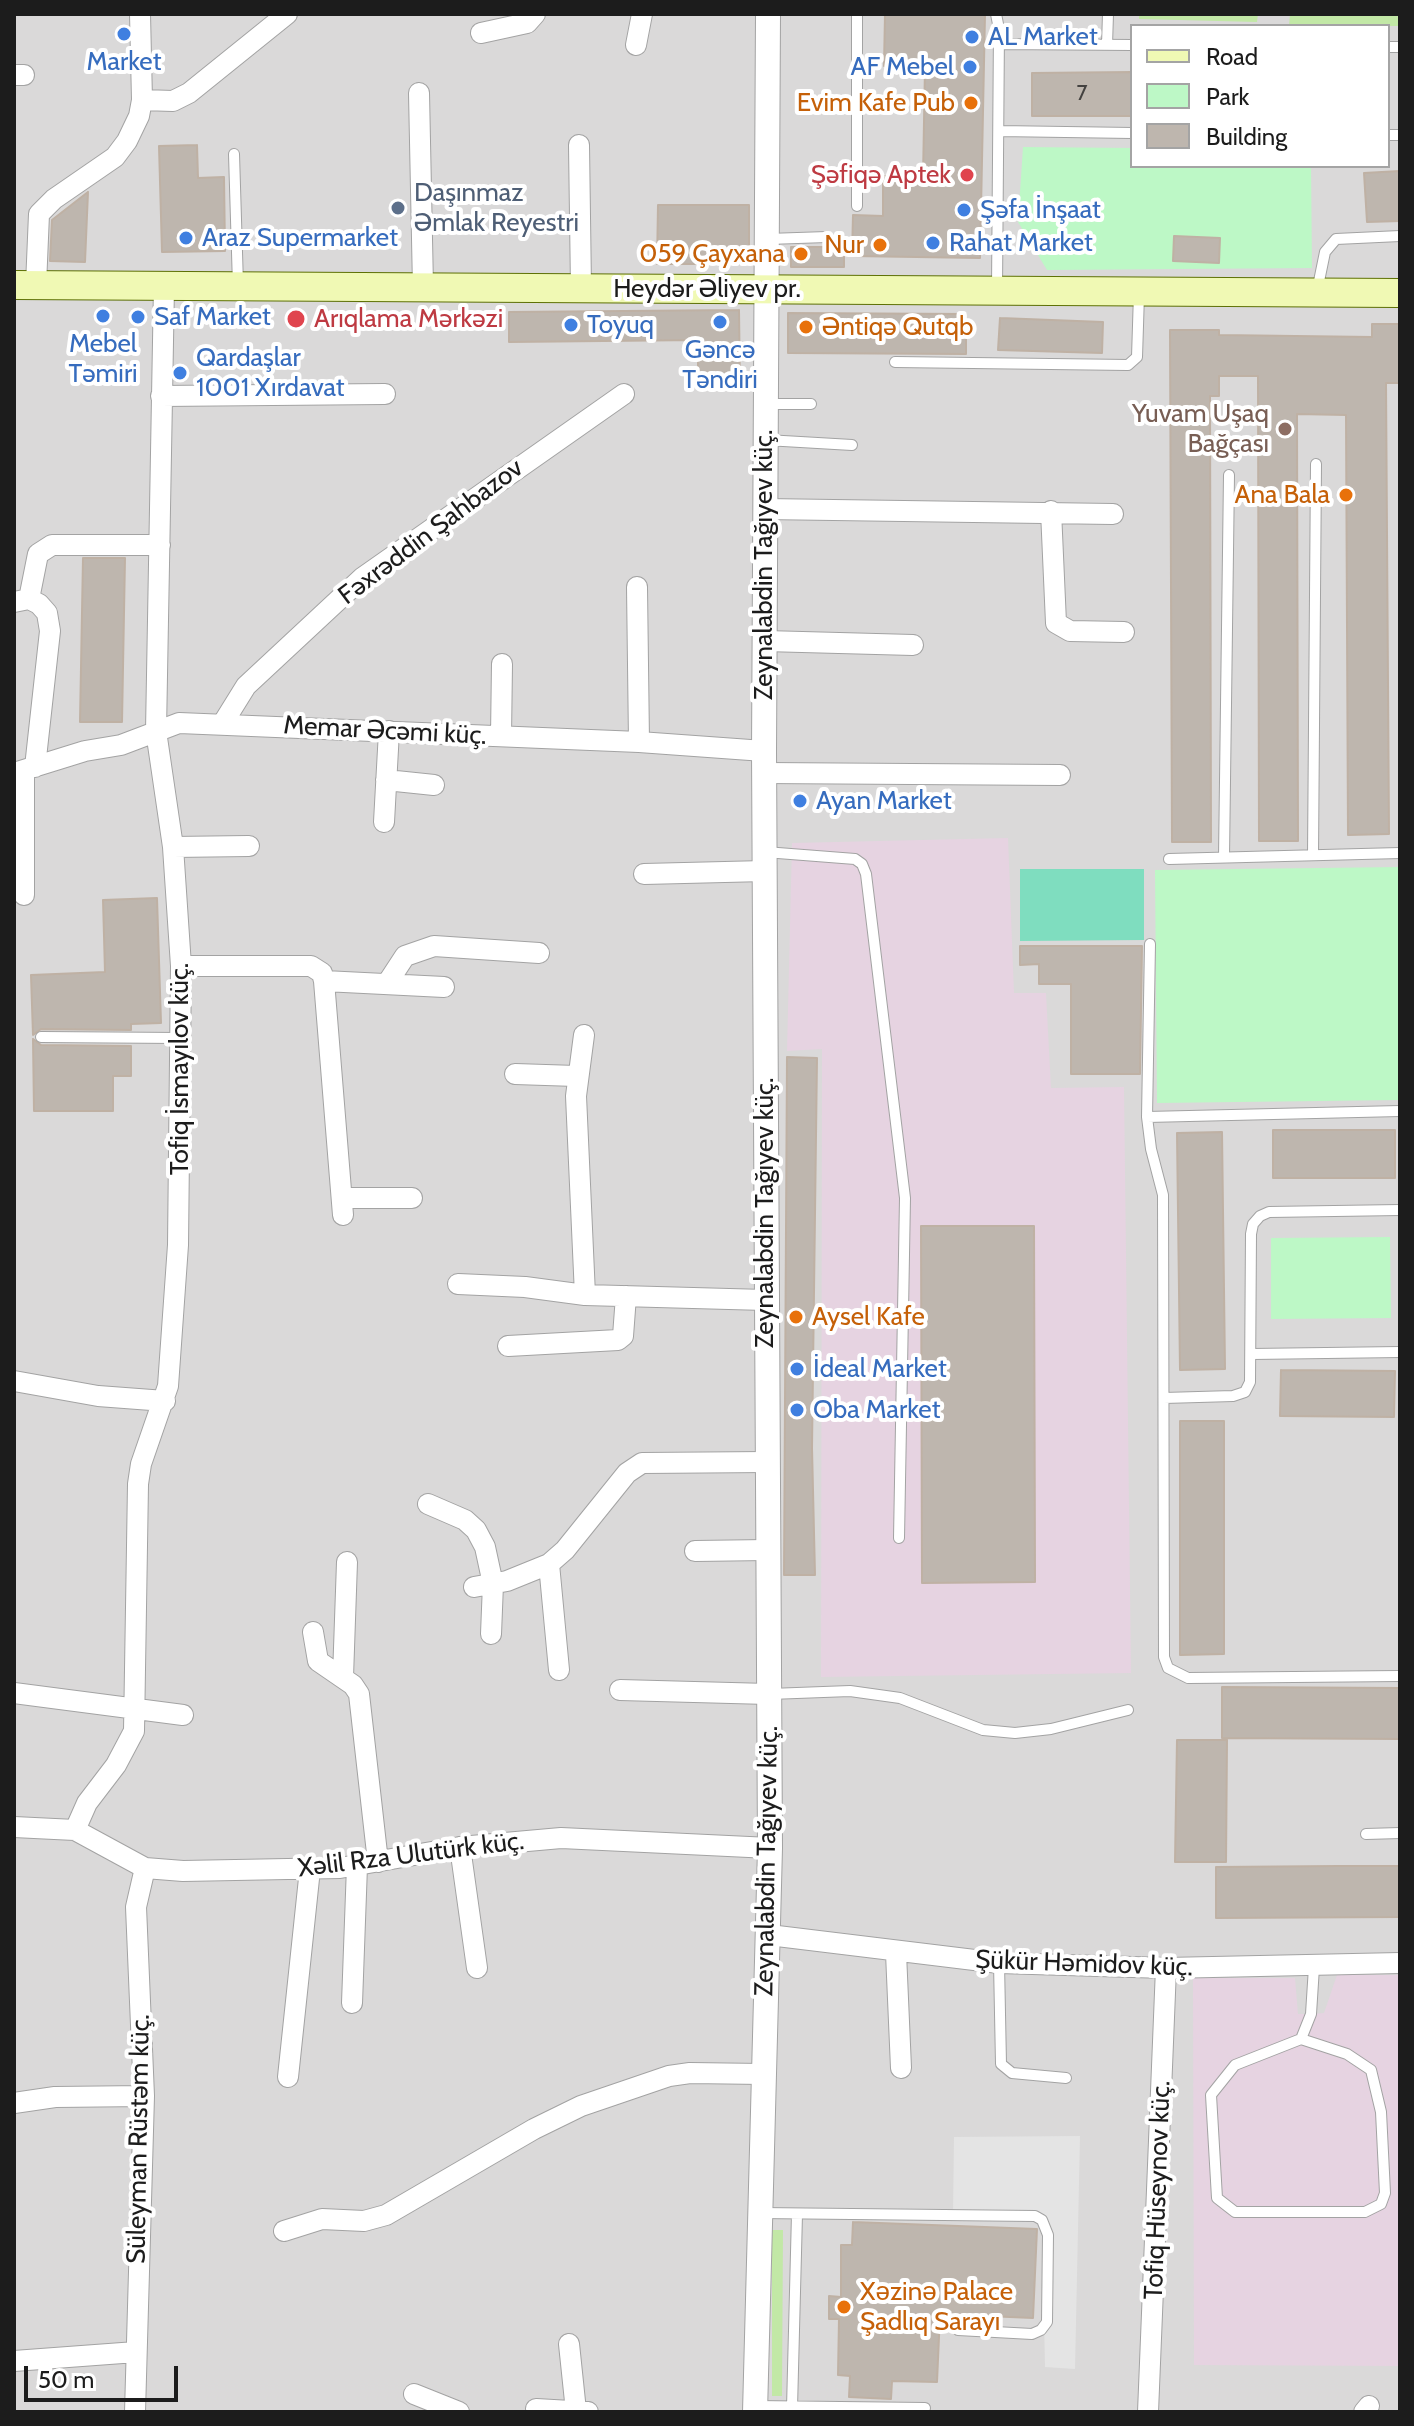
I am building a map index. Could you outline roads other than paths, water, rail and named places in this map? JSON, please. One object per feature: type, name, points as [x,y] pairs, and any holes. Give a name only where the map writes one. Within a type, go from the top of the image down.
[{"type":"main road","name":"Heydər Əliyev pr.","points":[[25,285],[1400,293]]},
{"type":"street","points":[[25,285],[39,214],[54,199],[115,157],[127,141],[142,100],[140,14]]},
{"type":"street","points":[[142,100],[173,101],[189,93],[287,14]]},
{"type":"street","points":[[481,33],[527,23],[535,14]]},
{"type":"street","points":[[636,45],[642,14]]},
{"type":"street","name":"Zeynalabdin Tağıyev küç.","points":[[755,2409],[770,1848],[764,762],[764,289],[768,14]]},
{"type":"street","points":[[419,93],[423,287]]},
{"type":"street","points":[[579,145],[581,288]]},
{"type":"street","name":"Tofiq İsmayılov küç.","points":[[75,1830],[87,1803],[126,1750],[137,1710],[138,1484],[141,1464],[165,1401],[178,1245],[181,966],[173,847],[156,731],[164,286]]},
{"type":"street","points":[[161,396],[385,394]]},
{"type":"street","name":"Fəxrəddin Şahbazov","points":[[223,723],[246,686],[362,578],[624,394]]},
{"type":"street","points":[[764,509],[1113,514]]},
{"type":"street","points":[[1051,511],[1056,623],[1070,631],[1124,632]]},
{"type":"street","points":[[24,895],[24,770],[50,631],[44,608],[21,601],[38,554],[52,545],[160,545]]},
{"type":"street","points":[[637,587],[639,742]]},
{"type":"street","points":[[765,641],[913,645]]},
{"type":"street","points":[[501,736],[502,664]]},
{"type":"street","name":"Memar Əcəmi küç.","points":[[24,770],[121,745],[179,723],[223,723],[639,742],[764,762],[1060,775]]},
{"type":"street","points":[[384,822],[389,731]]},
{"type":"street","points":[[386,780],[434,785]]},
{"type":"street","points":[[173,847],[249,846]]},
{"type":"street","points":[[644,874],[765,861]]},
{"type":"street","points":[[388,982],[405,956],[434,946],[539,953]]},
{"type":"street","points":[[181,966],[311,966],[322,973],[342,1206],[412,1198]]},
{"type":"street","points":[[324,981],[444,987]]},
{"type":"street","points":[[584,1035],[576,1076],[585,1295]]},
{"type":"street","points":[[515,1074],[576,1076]]},
{"type":"street","points":[[458,1284],[525,1287],[585,1295],[765,1300]]},
{"type":"street","points":[[508,1346],[618,1340],[623,1336],[626,1296]]},
{"type":"street","points":[[14,1381],[98,1396],[165,1401]]},
{"type":"street","points":[[483,1585],[549,1564],[627,1473],[642,1463],[767,1462]]},
{"type":"street","points":[[428,1504],[449,1511],[476,1530],[485,1547],[483,1585],[491,1634]]},
{"type":"street","points":[[695,1551],[767,1550]]},
{"type":"street","points":[[343,1677],[347,1562]]},
{"type":"street","points":[[549,1564],[559,1670]]},
{"type":"street","points":[[313,1632],[318,1661],[343,1677],[359,1694],[368,1864],[352,2003]]},
{"type":"street","points":[[620,1690],[768,1694]]},
{"type":"street","points":[[14,1693],[183,1715]]},
{"type":"street","name":"Xəlil Rza Ulutürk küç.","points":[[14,1827],[75,1830],[145,1868],[183,1871],[310,1869],[368,1864],[460,1847],[574,1838],[770,1848]]},
{"type":"street","points":[[460,1847],[477,1968]]},
{"type":"street","name":"Süleyman Rüstəm küç.","points":[[135,2412],[144,2096],[136,1907],[145,1868]]},
{"type":"street","points":[[288,2077],[310,1869]]},
{"type":"street","name":"Şükür Həmidov küç.","points":[[769,1935],[896,1953],[999,1963],[1166,1968],[1400,1963]]},
{"type":"street","points":[[896,1953],[901,2068]]},
{"type":"street","name":"Tofiq Hüseynov küç.","points":[[1148,2412],[1166,1968]]},
{"type":"street","points":[[284,2231],[322,2219],[364,2221],[386,2215],[545,2123],[581,2106],[669,2076],[690,2073],[763,2074]]},
{"type":"street","points":[[14,2103],[55,2097],[144,2096]]},
{"type":"street","points":[[569,2344],[576,2411]]},
{"type":"street","points":[[14,2361],[136,2352]]},
{"type":"street","points":[[414,2394],[459,2412]]},
{"type":"street","points":[[536,2409],[590,2412]]},
{"type":"lane","points":[[857,14],[857,206]]},
{"type":"lane","points":[[996,14],[999,44],[997,291]]},
{"type":"lane","points":[[1107,45],[1108,14]]},
{"type":"lane","points":[[999,44],[1130,45]]},
{"type":"lane","points":[[999,131],[1130,133]]},
{"type":"lane","points":[[234,154],[238,287]]},
{"type":"lane","points":[[1317,293],[1325,252],[1336,239],[1400,236]]},
{"type":"lane","points":[[766,239],[827,237]]},
{"type":"lane","points":[[895,362],[1128,365],[1137,357],[1139,292]]},
{"type":"lane","points":[[764,404],[811,404]]},
{"type":"lane","points":[[764,440],[852,445]]},
{"type":"lane","points":[[1313,855],[1316,464]]},
{"type":"lane","points":[[1224,857],[1229,475]]},
{"type":"lane","points":[[1169,859],[1400,853]]},
{"type":"lane","points":[[765,861],[855,859],[866,874],[905,1198],[899,1538]]},
{"type":"lane","points":[[1150,944],[1147,1117],[1151,1149],[1162,1181],[1163,1195],[1164,1657],[1168,1668],[1188,1678],[1400,1676]]},
{"type":"lane","points":[[41,1037],[182,1038]]},
{"type":"lane","points":[[1147,1117],[1400,1111]]},
{"type":"lane","points":[[1164,1398],[1233,1396],[1245,1392],[1250,1382],[1252,1354],[1251,1234],[1253,1224],[1260,1216],[1269,1212],[1400,1210]]},
{"type":"lane","points":[[1252,1354],[1400,1352]]},
{"type":"lane","points":[[768,1694],[850,1691],[900,1698],[983,1730],[1015,1733],[1051,1729],[1128,1710]]},
{"type":"lane","points":[[1366,1834],[1400,1833]]},
{"type":"lane","points":[[999,1963],[1001,2064],[1012,2073],[1066,2078]]},
{"type":"lane","points":[[1301,2039],[1347,2054],[1371,2070],[1381,2112],[1385,2193],[1381,2204],[1365,2212],[1235,2212],[1217,2198],[1211,2095],[1235,2065],[1301,2039],[1311,2014],[1314,1967]]},
{"type":"lane","points":[[758,2213],[1035,2216],[1042,2220],[1047,2226],[1048,2264],[1047,2322],[1041,2330],[1032,2334],[958,2330]]},
{"type":"lane","points":[[792,2408],[797,2214]]},
{"type":"lane","points":[[755,2409],[925,2408]]},
{"type":"place","name":"Market","points":[[124,34]]},
{"type":"place","name":"AL Market","points":[[972,37]]},
{"type":"place","name":"AF Mebel","points":[[970,67]]},
{"type":"place","name":"Evim Kafe Pub","points":[[971,103]]},
{"type":"place","name":"Şəfiqə Aptek","points":[[967,175]]},
{"type":"place","name":"Daşınmaz Əmlak Reyestri","points":[[398,208]]},
{"type":"place","name":"Şəfa İnşaat","points":[[964,210]]},
{"type":"place","name":"Araz Supermarket","points":[[186,238]]},
{"type":"place","name":"Rahat Market","points":[[933,243]]},
{"type":"place","name":"Nur","points":[[880,245]]},
{"type":"place","name":"059 Çayxana","points":[[801,254]]},
{"type":"place","name":"Mebel Təmiri","points":[[103,316]]},
{"type":"place","name":"Saf Market","points":[[138,317]]},
{"type":"place","name":"Arıqlama Mərkəzi","points":[[296,319]]},
{"type":"place","name":"Gəncə Təndiri","points":[[720,322]]},
{"type":"place","name":"Toyuq","points":[[571,325]]},
{"type":"place","name":"Əntiqə Qutqb","points":[[806,327]]},
{"type":"place","name":"Qardaşlar 1001 Xırdavat","points":[[180,373]]},
{"type":"place","name":"Yuvam Uşaq Bağçası","points":[[1285,429]]},
{"type":"place","name":"Ana Bala","points":[[1346,495]]},
{"type":"place","name":"Ayan Market","points":[[800,801]]},
{"type":"place","name":"Aysel Kafe","points":[[796,1317]]},
{"type":"place","name":"İdeal Market","points":[[797,1369]]},
{"type":"place","name":"Oba Market","points":[[797,1410]]},
{"type":"place","name":"Xәzinә Palace Şadlıq Sarayı","points":[[844,2307]]}]
